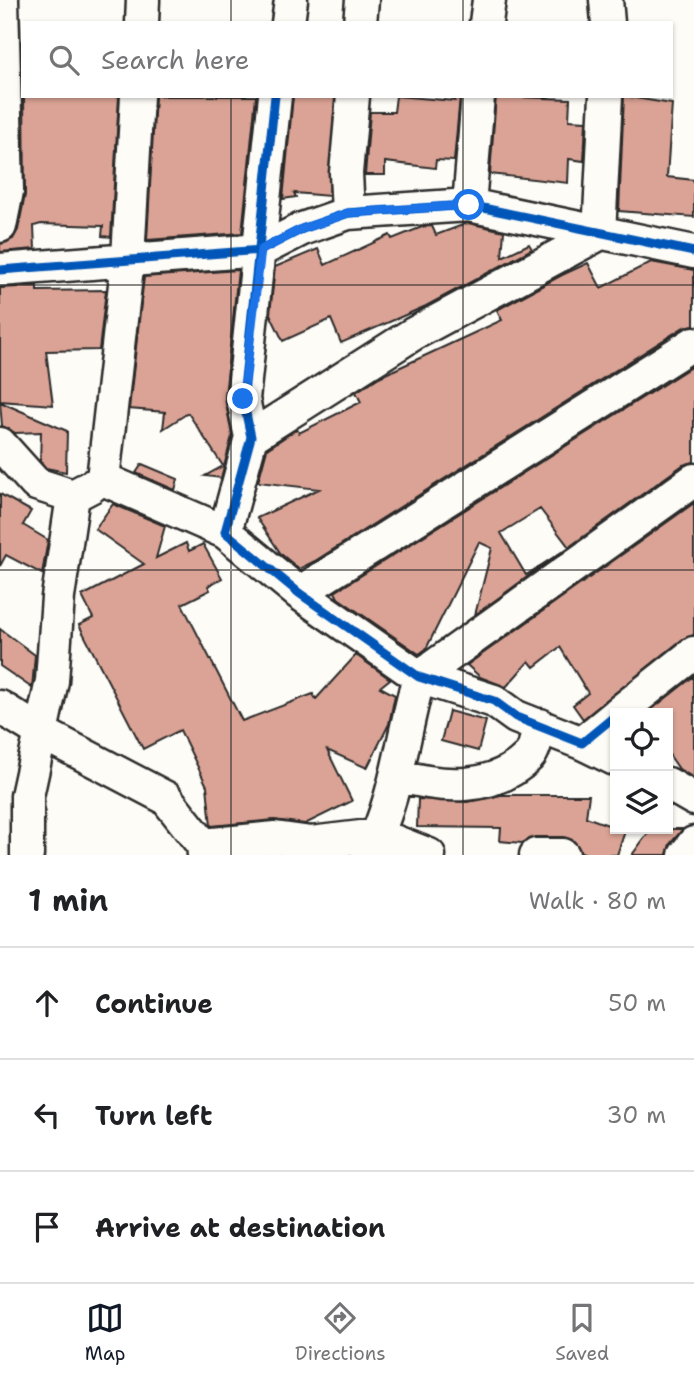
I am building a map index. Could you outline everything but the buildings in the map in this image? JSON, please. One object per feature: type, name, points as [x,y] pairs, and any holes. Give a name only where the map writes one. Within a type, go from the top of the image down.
[{"type":"street","points":[[0,226],[7,191],[2,0]]},
{"type":"street","points":[[142,21],[143,0]]},
{"type":"street","points":[[288,21],[291,0]]},
{"type":"street","points":[[360,21],[362,0]]},
{"type":"street","points":[[486,21],[489,0]]},
{"type":"street","points":[[606,0],[607,21]]},
{"type":"street","points":[[103,480],[128,258],[137,98]]},
{"type":"street","points":[[225,532],[251,437],[243,399],[261,250],[275,98]]},
{"type":"street","points":[[348,213],[346,173],[353,98]]},
{"type":"street","points":[[469,205],[478,98]]},
{"type":"street","points":[[599,234],[606,98]]},
{"type":"street","points":[[0,270],[128,258],[261,250],[302,229],[348,213],[469,205],[694,252]]},
{"type":"street","points":[[251,437],[413,334],[599,234]]},
{"type":"street","points":[[299,593],[694,343]]},
{"type":"street","points":[[0,444],[36,484],[74,496],[103,480]]},
{"type":"street","points":[[103,480],[225,532],[299,593],[419,677],[494,701],[516,718],[540,725],[610,757]]},
{"type":"street","points":[[373,845],[398,775],[408,716],[419,677],[694,480]]},
{"type":"street","points":[[17,850],[52,681],[58,597],[74,496]]},
{"type":"street","points":[[626,708],[694,653]]},
{"type":"street","points":[[0,707],[42,733],[166,798],[203,850],[275,838],[311,844],[373,845],[429,855]]},
{"type":"street","points":[[582,743],[610,721]]},
{"type":"street","points":[[398,775],[427,784],[467,786],[502,775],[530,755],[540,725]]},
{"type":"street","points":[[673,787],[694,799]]},
{"type":"street","points":[[685,855],[694,843]]},
{"type":"street","points":[[536,855],[563,855]]},
{"type":"cycle path","points":[[275,98],[243,399],[251,437],[225,532],[299,593],[419,677],[494,701],[516,717],[582,743],[610,720]]},
{"type":"cycle path","points":[[0,270],[261,250],[302,229],[348,213],[469,205],[694,252]]},
{"type":"route","points":[[243,399],[261,250],[302,229],[348,213],[469,205]]}]
